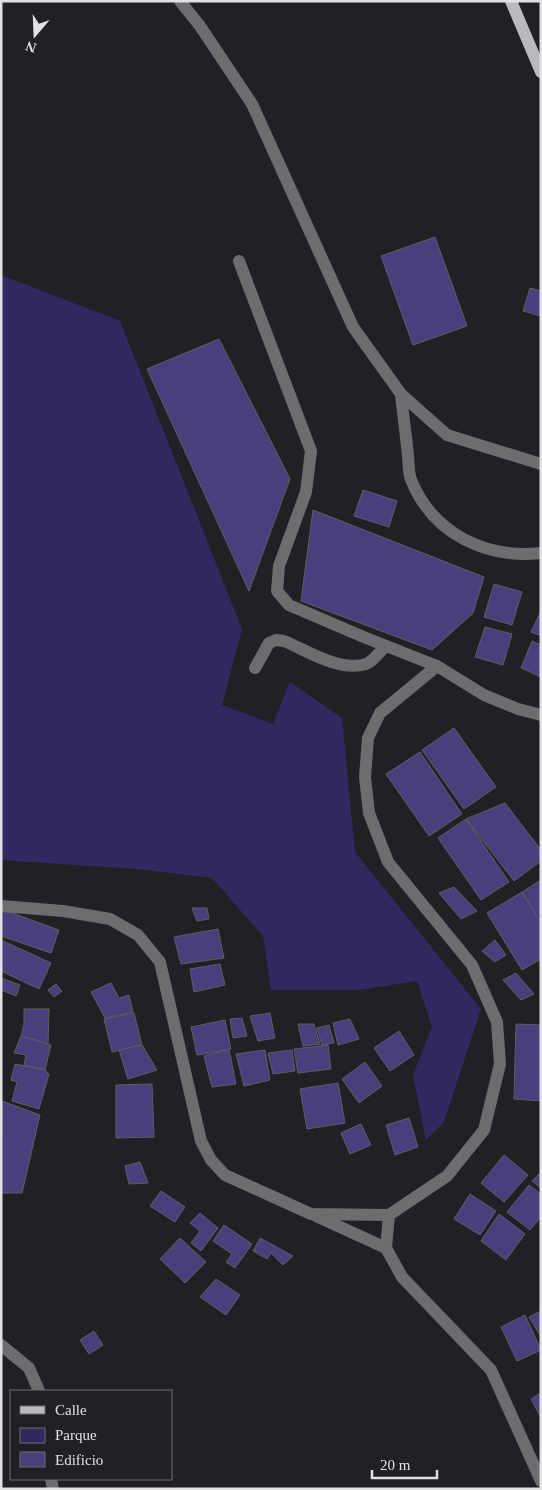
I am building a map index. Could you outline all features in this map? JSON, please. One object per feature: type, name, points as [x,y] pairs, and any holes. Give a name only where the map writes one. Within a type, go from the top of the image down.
[{"type":"main road","points":[[511,1],[541,72]]},
{"type":"street","points":[[180,1],[200,26],[252,104],[353,326],[401,394],[447,435],[541,464]]},
{"type":"street","points":[[239,262],[311,451],[306,492],[279,566],[276,591],[289,605],[437,666],[484,695],[518,709],[541,715]]},
{"type":"street","points":[[401,394],[411,481],[431,514],[458,537],[485,550],[528,554],[541,553]]},
{"type":"street","points":[[255,668],[269,643],[276,640],[284,641],[338,664],[356,665],[368,664],[386,646]]},
{"type":"street","points":[[311,1214],[389,1215],[447,1176],[484,1130],[500,1064],[498,1022],[472,965],[388,862],[369,813],[365,777],[368,738],[380,713],[437,666]]},
{"type":"street","points":[[1,906],[63,911],[110,919],[138,935],[160,962],[200,1141],[211,1160],[225,1175],[386,1248]]},
{"type":"street","points":[[389,1215],[386,1248],[402,1277],[491,1370],[541,1481]]},
{"type":"street","points":[[1,1345],[29,1368],[39,1390]]},
{"type":"green space","points":[[1,275],[120,321],[242,629],[222,705],[273,724],[290,682],[342,718],[355,852],[481,1009],[444,1122],[426,1140],[413,1075],[432,1027],[417,981],[359,990],[271,990],[263,936],[212,878],[137,869],[1,860]]},
{"type":"building","points":[[435,237],[467,326],[413,345],[381,256]]},
{"type":"building","points":[[530,288],[541,291],[541,316],[523,311]]},
{"type":"building","points":[[219,339],[290,479],[249,591],[147,369]]},
{"type":"building","points":[[363,490],[397,501],[389,527],[354,516]]},
{"type":"building","points":[[313,510],[484,577],[473,613],[432,650],[301,601]]},
{"type":"building","points":[[494,584],[522,592],[512,625],[484,617]]},
{"type":"building","points":[[541,611],[541,636],[531,632]]},
{"type":"building","points":[[485,627],[512,634],[503,665],[475,657]]},
{"type":"building","points":[[532,641],[541,645],[541,677],[521,668]]},
{"type":"building","points":[[454,728],[496,787],[464,809],[422,750]]},
{"type":"building","points":[[420,752],[462,814],[429,836],[386,774]]},
{"type":"building","points":[[505,803],[541,850],[541,861],[514,881],[466,819]]},
{"type":"building","points":[[466,819],[509,882],[481,900],[438,838]]},
{"type":"building","points":[[541,880],[541,923],[522,892]]},
{"type":"building","points":[[454,887],[477,911],[461,919],[439,893]]},
{"type":"building","points":[[522,892],[541,923],[541,959],[522,970],[487,913]]},
{"type":"building","points":[[192,908],[207,908],[209,919],[197,921]]},
{"type":"building","points":[[1,909],[59,930],[51,953],[1,936]]},
{"type":"building","points":[[218,929],[224,958],[181,964],[174,937]]},
{"type":"building","points":[[1,940],[51,963],[39,989],[1,971]]},
{"type":"building","points":[[495,940],[506,955],[495,962],[482,951]]},
{"type":"building","points":[[220,964],[225,985],[194,992],[190,969]]},
{"type":"building","points":[[516,973],[534,994],[521,1000],[503,980]]},
{"type":"building","points":[[1,978],[20,985],[16,996],[1,990]]},
{"type":"building","points":[[111,983],[119,998],[129,995],[133,1012],[105,1018],[91,992]]},
{"type":"building","points":[[56,984],[62,991],[54,997],[48,990]]},
{"type":"building","points":[[24,1009],[49,1009],[48,1044],[21,1036],[24,1025]]},
{"type":"building","points":[[134,1013],[142,1045],[112,1052],[104,1019]]},
{"type":"building","points":[[270,1013],[275,1038],[258,1041],[250,1016]]},
{"type":"building","points":[[242,1018],[247,1036],[233,1038],[230,1019]]},
{"type":"building","points":[[350,1019],[359,1039],[338,1045],[333,1023]]},
{"type":"building","points":[[225,1020],[231,1049],[197,1055],[191,1027]]},
{"type":"building","points":[[298,1024],[314,1024],[320,1044],[303,1046]]},
{"type":"building","points":[[516,1024],[541,1025],[541,1101],[514,1099]]},
{"type":"building","points":[[329,1025],[334,1043],[322,1045],[317,1028]]},
{"type":"building","points":[[399,1031],[414,1055],[390,1071],[374,1048]]},
{"type":"building","points":[[21,1036],[51,1045],[45,1070],[24,1065],[26,1055],[14,1053]]},
{"type":"building","points":[[142,1045],[157,1070],[128,1079],[119,1050]]},
{"type":"building","points":[[328,1045],[331,1069],[298,1073],[294,1049]]},
{"type":"building","points":[[229,1049],[236,1084],[212,1087],[204,1056]]},
{"type":"building","points":[[265,1050],[270,1080],[244,1086],[236,1054]]},
{"type":"building","points":[[292,1050],[295,1071],[273,1074],[268,1053]]},
{"type":"building","points":[[365,1062],[382,1086],[359,1103],[342,1079]]},
{"type":"building","points":[[15,1064],[45,1070],[49,1074],[39,1109],[12,1101],[17,1082],[11,1080]]},
{"type":"building","points":[[338,1083],[345,1123],[307,1129],[300,1089]]},
{"type":"building","points":[[152,1084],[154,1137],[116,1138],[116,1085]]},
{"type":"building","points":[[2,1101],[40,1115],[22,1193],[1,1193]]},
{"type":"building","points":[[409,1118],[418,1147],[395,1155],[386,1125]]},
{"type":"building","points":[[361,1124],[371,1145],[350,1154],[341,1133]]},
{"type":"building","points":[[504,1155],[528,1175],[504,1202],[481,1183]]},
{"type":"building","points":[[140,1162],[148,1183],[129,1184],[125,1166]]},
{"type":"building","points":[[541,1172],[541,1188],[532,1181]]},
{"type":"building","points":[[529,1185],[541,1194],[541,1217],[530,1230],[507,1212]]},
{"type":"building","points":[[161,1191],[185,1207],[175,1222],[150,1206]]},
{"type":"building","points":[[470,1194],[496,1211],[480,1235],[454,1219]]},
{"type":"building","points":[[200,1213],[218,1228],[201,1251],[191,1243],[200,1231],[190,1223]]},
{"type":"building","points":[[499,1214],[525,1234],[506,1260],[481,1241]]},
{"type":"building","points":[[224,1225],[252,1244],[235,1268],[226,1262],[232,1254],[213,1241]]},
{"type":"building","points":[[180,1238],[206,1262],[185,1283],[160,1259]]},
{"type":"building","points":[[260,1238],[293,1256],[283,1265],[271,1253],[267,1259],[253,1251]]},
{"type":"building","points":[[216,1279],[240,1295],[226,1315],[200,1297]]},
{"type":"building","points":[[541,1311],[541,1337],[529,1317]]},
{"type":"building","points":[[525,1315],[541,1350],[517,1361],[501,1327]]},
{"type":"building","points":[[94,1331],[103,1345],[89,1354],[80,1340]]},
{"type":"building","points":[[541,1393],[541,1418],[531,1399]]}]
